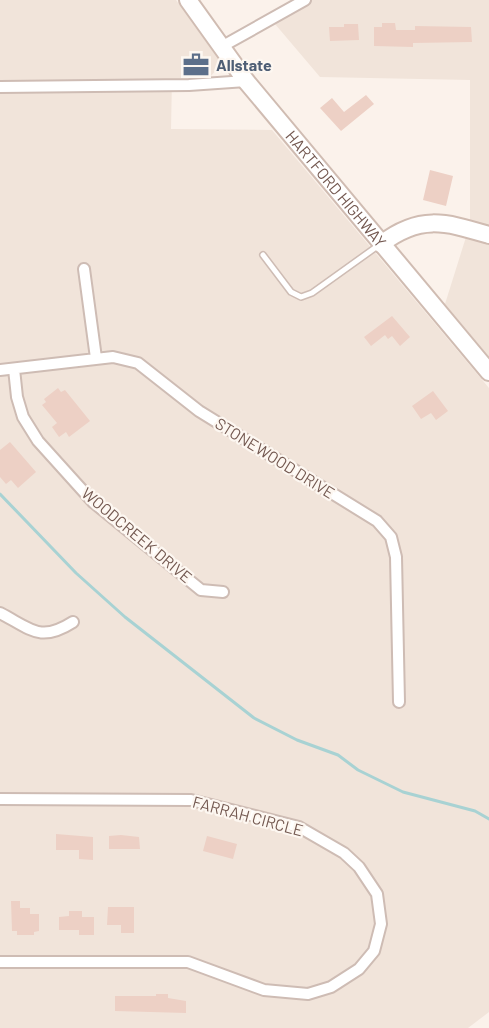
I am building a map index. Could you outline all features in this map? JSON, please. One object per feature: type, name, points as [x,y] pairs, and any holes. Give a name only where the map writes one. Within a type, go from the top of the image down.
[{"type":"main road","name":"HARTFORD HIGHWAY","points":[[188,0],[246,81],[489,372]]},
{"type":"main road","points":[[381,244],[404,229],[428,222],[461,227],[489,235]]},
{"type":"street","points":[[221,47],[298,1]]},
{"type":"street","points":[[0,87],[189,85],[246,81]]},
{"type":"street","points":[[84,269],[96,358]]},
{"type":"street","name":"STONEWOOD DRIVE","points":[[0,370],[121,357],[145,367],[199,411],[377,521],[387,531],[396,556],[399,702]]},
{"type":"street","name":"WOODCREEK DRIVE","points":[[14,369],[17,397],[30,431],[93,502],[201,590],[223,592]]},
{"type":"street","points":[[0,613],[41,634],[56,633],[73,622]]},
{"type":"street","name":"FARRAH CIRCLE","points":[[0,799],[191,800],[217,804],[298,827],[344,853],[359,867],[377,894],[381,924],[374,951],[359,969],[331,987],[308,994],[264,990],[188,962],[0,962]]},
{"type":"lane","points":[[263,255],[291,292],[301,297],[312,293],[381,244]]},
{"type":"shaded area","points":[[0,0],[176,0],[219,60],[219,67],[209,78],[172,79],[171,129],[272,130],[489,388],[489,1012],[468,1028],[0,1028]]},
{"type":"shaded area","points":[[298,0],[489,0],[489,228],[470,222],[470,80],[320,77],[275,24],[302,8]]},
{"type":"shaded area","points":[[466,237],[489,243],[489,357],[445,304]]},
{"type":"building","points":[[382,23],[395,23],[396,30],[415,30],[415,26],[471,27],[472,42],[413,43],[413,47],[374,46],[374,27],[382,27]]},
{"type":"building","points":[[344,24],[358,24],[359,40],[330,41],[329,27],[344,27]]},
{"type":"building","points":[[366,95],[374,104],[341,131],[320,108],[332,98],[344,112]]},
{"type":"building","points":[[430,170],[453,176],[446,206],[423,200]]},
{"type":"building","points":[[392,316],[410,337],[400,346],[392,336],[388,339],[385,335],[371,346],[364,337]]},
{"type":"building","points":[[58,388],[61,392],[65,390],[90,421],[69,437],[66,432],[59,437],[52,427],[57,423],[42,405],[46,402],[44,399]]},
{"type":"building","points":[[433,391],[448,411],[436,420],[431,413],[421,419],[412,406]]},
{"type":"building","points":[[10,442],[36,472],[18,488],[11,480],[6,484],[0,477],[0,450]]},
{"type":"building","points":[[56,834],[93,837],[93,860],[79,859],[79,850],[56,850]]},
{"type":"building","points":[[109,836],[139,837],[140,849],[109,849]]},
{"type":"building","points":[[207,836],[237,844],[233,859],[203,851]]},
{"type":"building","points":[[11,901],[20,901],[20,908],[30,908],[30,914],[39,914],[39,931],[34,932],[34,935],[17,935],[17,931],[12,931]]},
{"type":"building","points":[[108,907],[134,907],[134,933],[121,933],[121,925],[107,925]]},
{"type":"building","points":[[69,911],[82,911],[82,917],[94,917],[94,935],[79,935],[79,930],[59,930],[59,917],[69,916]]},
{"type":"building","points":[[156,994],[168,994],[168,998],[186,1001],[186,1013],[115,1011],[115,996],[156,996]]},
{"type":"waterway","points":[[0,494],[76,573],[125,617],[254,718],[297,740],[338,755],[358,770],[403,792],[475,811],[489,819]]},
{"type":"place","name":"Allstate","points":[[196,65]]}]
